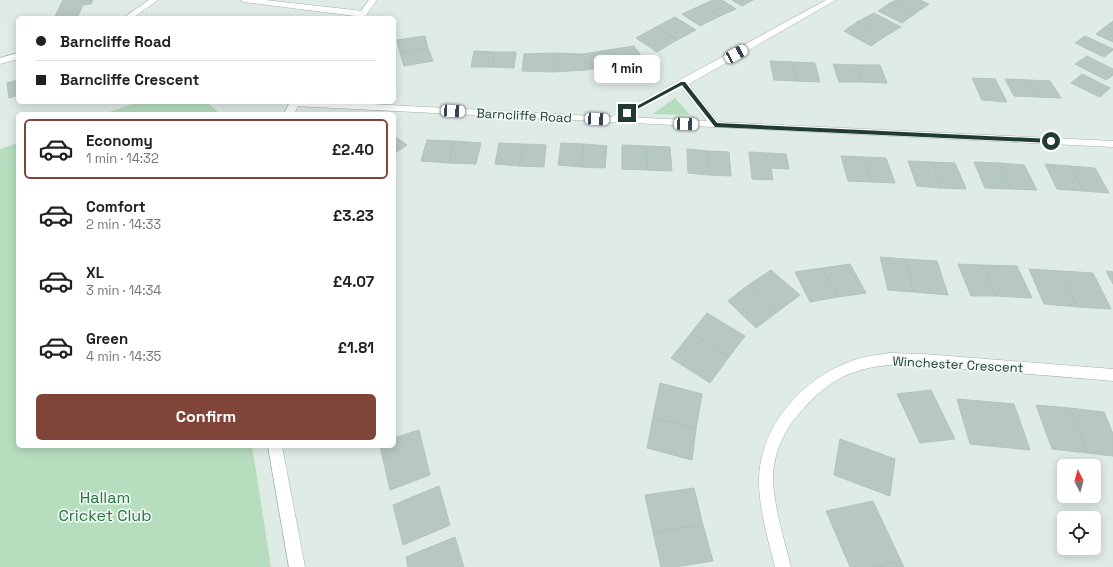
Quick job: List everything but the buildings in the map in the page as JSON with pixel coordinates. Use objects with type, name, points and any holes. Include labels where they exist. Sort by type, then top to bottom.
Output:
[{"type":"street","points":[[130,16],[154,0]]},
{"type":"street","points":[[244,0],[361,16],[373,0]]},
{"type":"street","points":[[612,120],[683,83],[832,0]]},
{"type":"street","points":[[0,61],[16,57]]},
{"type":"street","points":[[683,83],[715,125]]},
{"type":"street","name":"Barncliffe Road","points":[[329,104],[612,120],[1113,144]]},
{"type":"street","name":"Winchester Crescent","points":[[783,567],[770,516],[766,480],[771,448],[786,418],[806,395],[828,378],[856,365],[890,359],[924,360],[1113,375]]},
{"type":"street","points":[[276,448],[297,567]]},
{"type":"green space","points":[[675,98],[690,115],[653,114]]},
{"type":"green space","points":[[133,104],[209,104],[218,112],[109,112]]},
{"type":"green space","name":"Hallam Cricket Club","points":[[16,144],[16,448],[252,448],[271,567],[0,567],[0,149]]},
{"type":"route","points":[[627,113],[683,83],[715,125],[851,130],[1051,141]]}]
